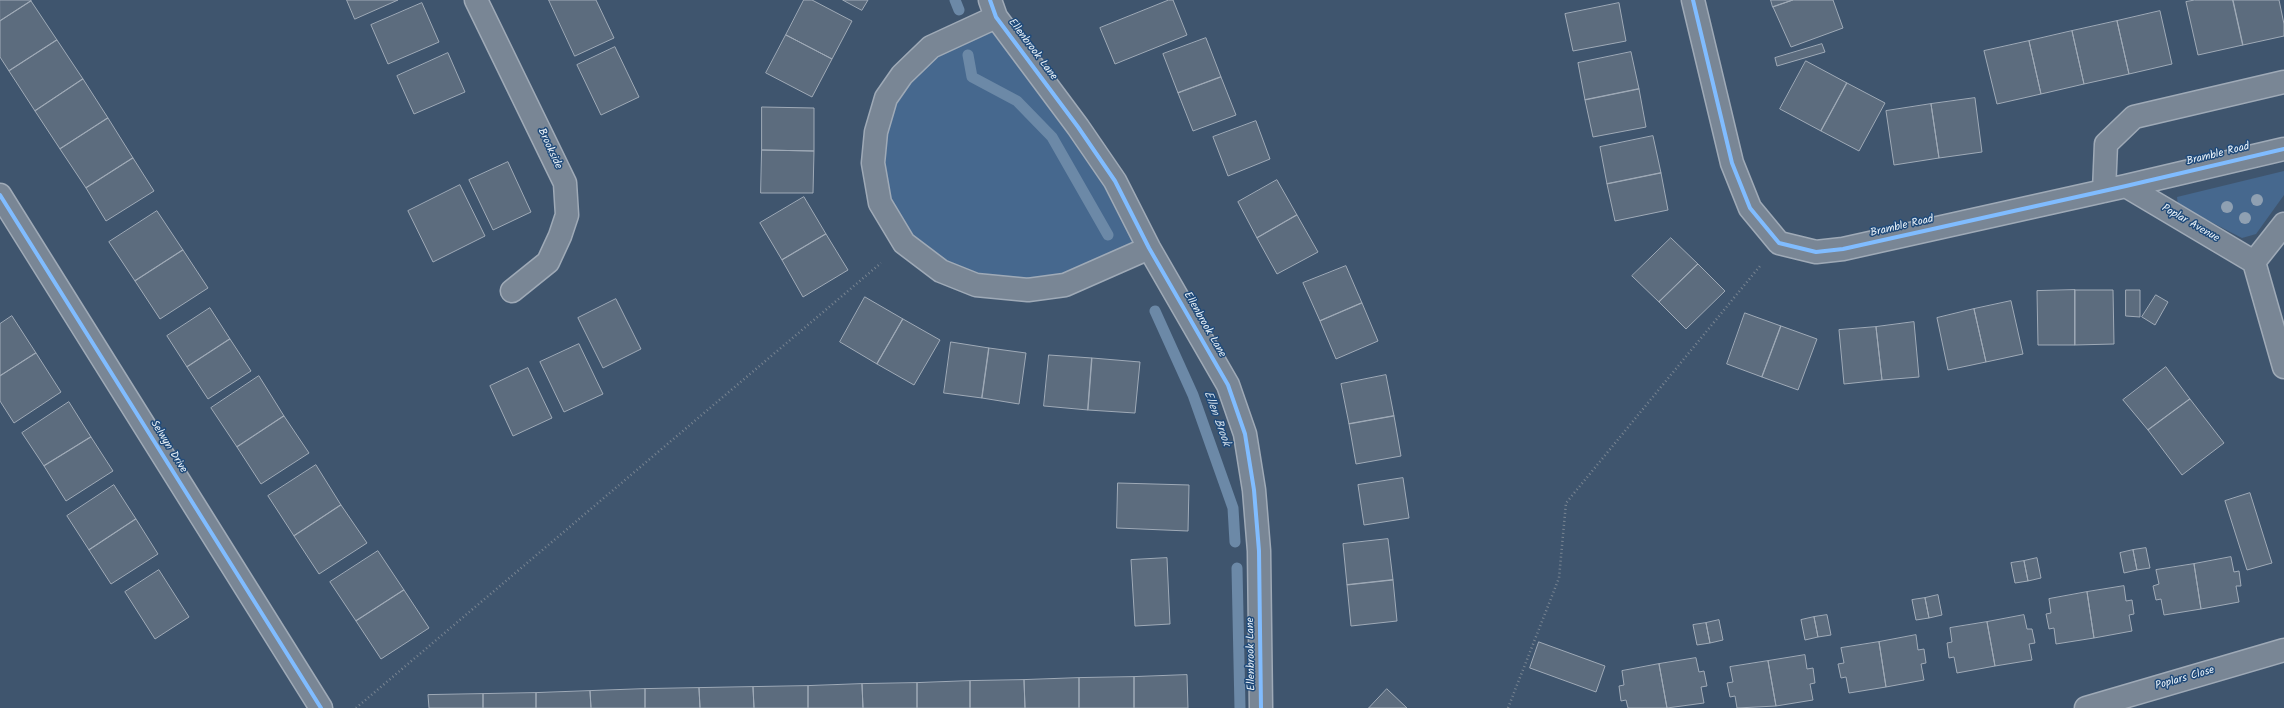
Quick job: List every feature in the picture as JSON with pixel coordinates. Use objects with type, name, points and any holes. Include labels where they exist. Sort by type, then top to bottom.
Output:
[{"type":"street","name":"Brookside","points":[[476,0],[565,183],[566,215],[560,236],[548,262],[512,291]]},
{"type":"street","points":[[1693,0],[1732,163],[1750,208],[1779,243]]},
{"type":"street","points":[[993,8],[931,48],[902,75],[886,98],[876,132],[873,163],[880,203],[904,243],[942,271],[976,285],[1028,290],[1066,285],[1149,248]]},
{"type":"street","name":"Ellenbrook Lane","points":[[993,8],[1115,181],[1149,248],[1228,385],[1245,434],[1254,490],[1259,551],[1261,708]]},
{"type":"street","points":[[2104,191],[2106,144],[2134,117],[2284,82]]},
{"type":"street","name":"Bramble Road","points":[[1779,243],[1816,252],[1843,249],[2284,149]]},
{"type":"street","name":"Poplar Avenue","points":[[2126,186],[2254,262]]},
{"type":"street","name":"Selwyn Drive","points":[[0,195],[321,708]]},
{"type":"street","points":[[2284,224],[2254,262],[2284,367]]},
{"type":"street","name":"Poplars Close","points":[[2086,708],[2284,650]]},
{"type":"path","points":[[356,708],[904,243]]},
{"type":"path","points":[[1508,708],[1559,578],[1566,504],[1779,243]]},
{"type":"shaded area","points":[[996,17],[1149,248],[1065,285],[941,271],[880,203],[876,132],[902,75]]},
{"type":"shaded area","points":[[2284,171],[2284,195],[2256,234],[2242,238],[2178,205],[2177,197]]},
{"type":"building","points":[[0,0],[31,0],[31,1],[0,21]]},
{"type":"building","points":[[347,0],[398,0],[355,19]]},
{"type":"building","points":[[549,0],[596,0],[614,38],[575,56]]},
{"type":"building","points":[[804,0],[812,0],[852,21],[832,59],[786,35]]},
{"type":"building","points":[[843,0],[868,0],[862,10]]},
{"type":"building","points":[[1169,0],[1173,0],[1187,35],[1115,64],[1100,28]]},
{"type":"building","points":[[1771,0],[1793,0],[1773,7]]},
{"type":"building","points":[[1793,0],[1833,0],[1843,28],[1791,47],[1773,7]]},
{"type":"building","points":[[2195,0],[2233,0],[2243,45],[2198,55],[2186,2]]},
{"type":"building","points":[[2233,0],[2279,0],[2284,24],[2284,36],[2243,45]]},
{"type":"building","points":[[31,1],[57,40],[9,71],[0,57],[0,21]]},
{"type":"building","points":[[422,3],[439,42],[388,64],[371,25]]},
{"type":"building","points":[[1619,3],[1626,41],[1573,51],[1565,14]]},
{"type":"building","points":[[2160,11],[2172,64],[2129,74],[2117,21]]},
{"type":"building","points":[[2117,21],[2129,74],[2084,84],[2072,31]]},
{"type":"building","points":[[2072,31],[2084,84],[2041,94],[2029,41]]},
{"type":"building","points":[[786,35],[832,59],[812,97],[766,73]]},
{"type":"building","points":[[1206,38],[1221,77],[1178,93],[1163,54]]},
{"type":"building","points":[[57,40],[83,79],[35,111],[9,71]]},
{"type":"building","points":[[2029,41],[2041,94],[1997,104],[1984,51]]},
{"type":"building","points":[[1822,44],[1825,52],[1777,66],[1775,58]]},
{"type":"building","points":[[615,47],[639,97],[601,115],[577,65]]},
{"type":"building","points":[[1631,52],[1639,89],[1585,100],[1578,63]]},
{"type":"building","points":[[448,53],[465,92],[414,114],[397,76]]},
{"type":"building","points":[[1806,61],[1847,83],[1821,131],[1780,109]]},
{"type":"building","points":[[1221,77],[1236,115],[1193,131],[1178,93]]},
{"type":"building","points":[[83,79],[108,118],[60,149],[35,111]]},
{"type":"building","points":[[1847,83],[1885,103],[1859,151],[1821,131]]},
{"type":"building","points":[[1639,89],[1646,127],[1593,137],[1585,100]]},
{"type":"building","points":[[1975,98],[1982,152],[1939,158],[1931,104]]},
{"type":"building","points":[[1931,104],[1939,158],[1894,165],[1886,111]]},
{"type":"building","points":[[762,107],[814,108],[814,151],[762,150]]},
{"type":"building","points":[[108,118],[133,158],[86,188],[60,149]]},
{"type":"building","points":[[1256,121],[1270,159],[1228,176],[1213,137]]},
{"type":"building","points":[[1653,136],[1661,173],[1607,184],[1600,147]]},
{"type":"building","points":[[762,150],[814,151],[813,193],[761,193]]},
{"type":"building","points":[[133,158],[154,191],[106,221],[86,188]]},
{"type":"building","points":[[508,162],[531,212],[493,230],[469,180]]},
{"type":"building","points":[[1661,173],[1668,210],[1615,221],[1607,184]]},
{"type":"building","points":[[1277,180],[1297,215],[1257,238],[1238,202]]},
{"type":"building","points":[[460,185],[485,236],[433,262],[408,211]]},
{"type":"building","points":[[804,197],[826,234],[782,260],[760,223]]},
{"type":"building","points":[[157,211],[183,250],[135,281],[109,242]]},
{"type":"building","points":[[1297,215],[1318,252],[1277,274],[1257,238]]},
{"type":"building","points":[[826,234],[848,270],[803,297],[782,260]]},
{"type":"building","points":[[1671,238],[1698,264],[1659,302],[1632,276]]},
{"type":"building","points":[[183,250],[208,288],[160,319],[135,281]]},
{"type":"building","points":[[1698,264],[1725,291],[1686,329],[1659,302]]},
{"type":"building","points":[[1346,266],[1362,303],[1320,321],[1303,283]]},
{"type":"building","points":[[2075,290],[2113,290],[2114,344],[2075,345]]},
{"type":"building","points":[[2075,290],[2075,345],[2038,345],[2037,291]]},
{"type":"building","points":[[2126,290],[2140,290],[2140,317],[2126,316]]},
{"type":"building","points":[[2156,295],[2168,302],[2155,325],[2142,317]]},
{"type":"building","points":[[865,297],[903,319],[877,364],[840,342]]},
{"type":"building","points":[[616,299],[641,349],[603,368],[578,318]]},
{"type":"building","points":[[2011,301],[2023,354],[1986,362],[1974,309]]},
{"type":"building","points":[[1362,303],[1378,341],[1336,359],[1320,321]]},
{"type":"building","points":[[210,308],[230,339],[187,367],[167,336]]},
{"type":"building","points":[[1974,309],[1986,362],[1948,370],[1937,318]]},
{"type":"building","points":[[1745,313],[1781,326],[1762,377],[1727,364]]},
{"type":"building","points":[[12,316],[36,353],[0,376],[0,324]]},
{"type":"building","points":[[903,319],[940,340],[914,385],[877,364]]},
{"type":"building","points":[[1914,322],[1919,377],[1882,380],[1876,327]]},
{"type":"building","points":[[1781,326],[1817,339],[1798,390],[1762,377]]},
{"type":"building","points":[[1876,327],[1882,380],[1844,384],[1839,330]]},
{"type":"building","points":[[230,339],[251,371],[208,399],[187,367]]},
{"type":"building","points":[[951,342],[989,348],[982,398],[944,393]]},
{"type":"building","points":[[579,344],[603,394],[564,412],[540,362]]},
{"type":"building","points":[[989,348],[1026,353],[1019,404],[982,398]]},
{"type":"building","points":[[36,353],[61,392],[14,423],[0,401],[0,376]]},
{"type":"building","points":[[1049,355],[1092,358],[1088,410],[1044,406]]},
{"type":"building","points":[[1092,358],[1140,362],[1135,413],[1088,410]]},
{"type":"building","points":[[2166,367],[2190,399],[2148,430],[2123,400]]},
{"type":"building","points":[[528,368],[552,418],[513,436],[490,386]]},
{"type":"building","points":[[1386,375],[1394,416],[1349,424],[1341,384]]},
{"type":"building","points":[[259,376],[284,416],[237,447],[211,408]]},
{"type":"building","points":[[2190,399],[2224,443],[2182,475],[2148,430]]},
{"type":"building","points":[[69,402],[91,437],[44,466],[22,433]]},
{"type":"building","points":[[284,416],[309,453],[261,484],[237,447]]},
{"type":"building","points":[[1394,416],[1401,456],[1356,464],[1349,424]]},
{"type":"building","points":[[91,437],[113,471],[66,501],[44,466]]},
{"type":"building","points":[[316,465],[341,505],[294,536],[268,496]]},
{"type":"building","points":[[1403,478],[1409,518],[1364,525],[1358,485]]},
{"type":"building","points":[[1118,483],[1189,485],[1188,531],[1117,528]]},
{"type":"building","points":[[114,485],[136,519],[89,550],[67,516]]},
{"type":"building","points":[[2250,493],[2272,563],[2247,570],[2225,501]]},
{"type":"building","points":[[341,505],[367,543],[319,574],[294,536]]},
{"type":"building","points":[[136,519],[158,554],[111,584],[89,550]]},
{"type":"building","points":[[1388,539],[1393,580],[1347,585],[1343,544]]},
{"type":"building","points":[[2146,548],[2150,568],[2137,570],[2133,550]]},
{"type":"building","points":[[2133,550],[2137,570],[2124,573],[2120,553]]},
{"type":"building","points":[[378,551],[404,590],[356,621],[330,582]]},
{"type":"building","points":[[2231,557],[2234,572],[2239,571],[2241,586],[2236,586],[2239,602],[2201,609],[2194,564]]},
{"type":"building","points":[[1167,558],[1170,624],[1135,626],[1131,560]]},
{"type":"building","points":[[2037,558],[2041,578],[2028,581],[2024,561]]},
{"type":"building","points":[[2024,561],[2028,581],[2015,583],[2011,563]]},
{"type":"building","points":[[2194,564],[2201,609],[2164,615],[2161,599],[2156,600],[2153,586],[2159,584],[2156,570]]},
{"type":"building","points":[[159,570],[189,617],[155,639],[125,592]]},
{"type":"building","points":[[1393,580],[1397,621],[1351,626],[1347,585]]},
{"type":"building","points":[[2124,586],[2126,601],[2132,600],[2134,614],[2129,615],[2132,631],[2094,638],[2087,592]]},
{"type":"building","points":[[404,590],[429,628],[381,659],[356,621]]},
{"type":"building","points":[[2087,592],[2094,638],[2056,644],[2054,628],[2049,629],[2046,614],[2051,613],[2049,599]]},
{"type":"building","points":[[1938,595],[1942,615],[1929,618],[1925,598]]},
{"type":"building","points":[[1925,598],[1929,618],[1916,620],[1912,600]]},
{"type":"building","points":[[1827,615],[1831,635],[1818,637],[1814,617]]},
{"type":"building","points":[[2024,615],[2027,629],[2032,629],[2035,643],[2029,644],[2032,660],[1995,666],[1987,622]]},
{"type":"building","points":[[1814,617],[1818,637],[1805,640],[1801,620]]},
{"type":"building","points":[[1719,620],[1723,640],[1710,643],[1706,623]]},
{"type":"building","points":[[1987,622],[1995,666],[1957,673],[1954,657],[1949,658],[1947,643],[1952,642],[1950,628]]},
{"type":"building","points":[[1706,623],[1710,643],[1697,645],[1693,625]]},
{"type":"building","points":[[1916,635],[1918,650],[1924,649],[1926,663],[1921,664],[1924,680],[1886,687],[1879,642]]},
{"type":"building","points":[[1539,642],[1605,666],[1596,692],[1530,668]]},
{"type":"building","points":[[1879,642],[1886,687],[1849,693],[1846,677],[1841,678],[1838,664],[1844,663],[1841,648]]},
{"type":"building","points":[[1805,655],[1807,669],[1813,668],[1815,683],[1810,684],[1813,700],[1776,706],[1768,661]]},
{"type":"building","points":[[1696,658],[1699,672],[1704,671],[1707,686],[1701,687],[1704,703],[1667,708],[1659,664]]},
{"type":"building","points":[[1768,661],[1776,706],[1737,708],[1735,696],[1730,697],[1727,683],[1733,682],[1730,667]]},
{"type":"building","points":[[1659,664],[1667,708],[1628,708],[1626,700],[1621,701],[1619,686],[1624,685],[1622,671]]},
{"type":"building","points":[[1187,675],[1188,708],[1134,708],[1134,677]]},
{"type":"building","points":[[1134,677],[1134,708],[1079,708],[1079,678]]},
{"type":"building","points":[[1079,678],[1079,708],[1025,708],[1024,680]]},
{"type":"building","points":[[1024,680],[1025,708],[970,708],[970,681]]},
{"type":"building","points":[[970,681],[970,708],[917,708],[917,683]]},
{"type":"building","points":[[917,683],[917,708],[863,708],[862,684]]},
{"type":"building","points":[[862,684],[863,708],[808,708],[808,686]]},
{"type":"building","points":[[808,686],[808,708],[754,708],[753,687]]},
{"type":"building","points":[[753,687],[754,708],[700,708],[699,688]]},
{"type":"building","points":[[699,688],[700,708],[645,708],[645,689]]},
{"type":"building","points":[[645,689],[645,708],[591,708],[590,691]]},
{"type":"building","points":[[1387,689],[1407,708],[1369,708]]},
{"type":"building","points":[[590,691],[591,708],[536,708],[536,693]]},
{"type":"building","points":[[536,693],[536,708],[483,708],[483,694]]},
{"type":"building","points":[[483,694],[483,708],[429,708],[428,695]]},
{"type":"waterway","name":"Ellen Brook","points":[[955,0],[959,10]]},
{"type":"waterway","name":"Ellen Brook","points":[[968,55],[972,77],[1017,101],[1052,137],[1108,235]]},
{"type":"waterway","name":"Ellen Brook","points":[[1155,311],[1193,395],[1233,508],[1235,542]]},
{"type":"waterway","name":"Ellen Brook","points":[[1237,568],[1240,708]]},
{"type":"cycle path","points":[[990,0],[996,17],[1078,127],[1115,181],[1149,248],[1228,385],[1245,434],[1254,490],[1259,551],[1261,708]]},
{"type":"cycle path","points":[[1693,0],[1732,163],[1750,208],[1779,243],[1816,252],[1843,249],[2284,149]]},
{"type":"cycle path","points":[[0,195],[321,708]]}]
